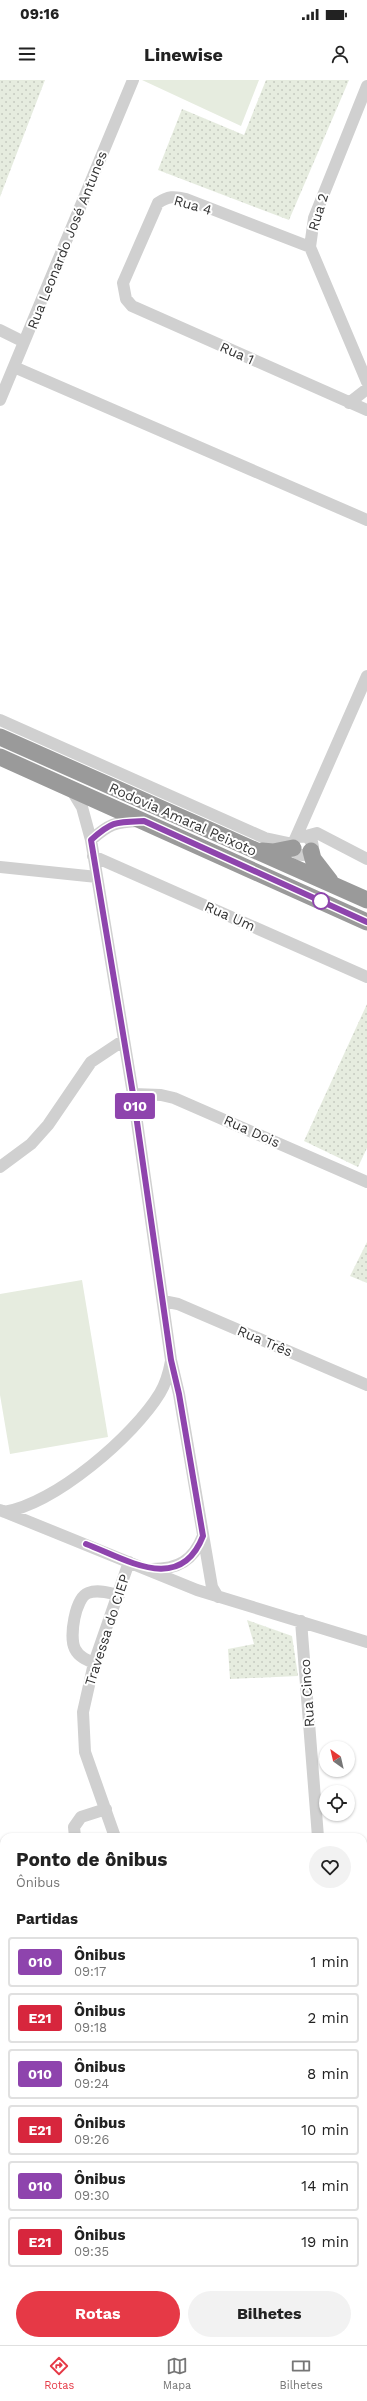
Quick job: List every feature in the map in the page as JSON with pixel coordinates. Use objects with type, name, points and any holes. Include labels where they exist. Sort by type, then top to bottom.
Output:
[{"type":"highway","name":"Rodovia Amaral Peixoto","points":[[0,737],[367,900]]},
{"type":"highway","name":"Rodovia Amaral Peixoto","points":[[0,758],[144,821],[367,922]]},
{"type":"highway","points":[[256,851],[273,852],[302,844],[333,884]]},
{"type":"street","name":"Rua Leonardo José Antunes","points":[[0,400],[133,80]]},
{"type":"street","name":"Rua 2","points":[[367,86],[314,218],[310,247],[367,382]]},
{"type":"street","name":"Rua 4","points":[[123,283],[158,203],[166,198],[175,197],[186,199],[310,247]]},
{"type":"street","name":"Rua 1","points":[[123,283],[124,295],[132,306],[367,410]]},
{"type":"street","points":[[0,330],[24,342]]},
{"type":"street","points":[[14,367],[367,520]]},
{"type":"street","points":[[349,403],[367,389]]},
{"type":"street","points":[[302,844],[311,820],[310,807],[367,676]]},
{"type":"street","points":[[0,720],[265,838],[302,844],[321,843],[336,845],[367,859]]},
{"type":"street","points":[[71,790],[82,808],[91,840],[133,1094],[171,1360],[179,1394],[212,1587],[218,1597]]},
{"type":"street","points":[[91,840],[106,826],[118,822],[144,821]]},
{"type":"street","name":"Rua Um","points":[[93,856],[367,977]]},
{"type":"street","points":[[0,866],[97,877]]},
{"type":"street","points":[[0,1167],[31,1144],[48,1125],[91,1062],[124,1040]]},
{"type":"street","name":"Rua Dois","points":[[133,1094],[160,1095],[174,1098],[367,1182]]},
{"type":"street","name":"Rua Três","points":[[163,1301],[178,1304],[367,1384]]},
{"type":"street","points":[[2,1511],[20,1509],[42,1500],[73,1480],[120,1439],[146,1412],[162,1388],[171,1360]]},
{"type":"street","points":[[162,1388],[173,1388],[179,1394]]},
{"type":"street","points":[[40,1526],[37,1510],[42,1500]]},
{"type":"street","points":[[2,1511],[218,1597],[301,1620],[367,1642]]},
{"type":"street","points":[[149,1569],[171,1568],[185,1562],[196,1551],[203,1536]]},
{"type":"street","name":"Travessa do CIEP","points":[[114,1833],[85,1752],[83,1712],[94,1663],[129,1562]]},
{"type":"street","points":[[94,1663],[82,1657],[71,1636],[78,1605],[86,1593],[96,1590],[118,1595]]},
{"type":"street","name":"Rua Cinco","points":[[301,1620],[318,1833]]},
{"type":"street","points":[[75,1833],[76,1821],[81,1817],[106,1809]]},
{"type":"shaded area","points":[[0,80],[45,80],[0,197]]},
{"type":"shaded area","points":[[142,80],[259,80],[241,126]]},
{"type":"shaded area","points":[[266,80],[349,80],[289,220],[158,170],[182,109],[244,135]]},
{"type":"shaded area","points":[[367,1004],[367,1148],[358,1167],[304,1141]]},
{"type":"shaded area","points":[[367,1242],[367,1283],[350,1276]]},
{"type":"shaded area","points":[[82,1280],[108,1437],[10,1454],[0,1395],[0,1294]]},
{"type":"shaded area","points":[[247,1620],[292,1636],[298,1676],[230,1679],[228,1649],[254,1644]]},
{"type":"bus line","name":"010","points":[[86,1544],[149,1569],[161,1569],[171,1568],[185,1562],[196,1551],[203,1536],[179,1394],[171,1360],[133,1094],[91,840],[106,826],[118,822],[144,821],[367,922]]}]
